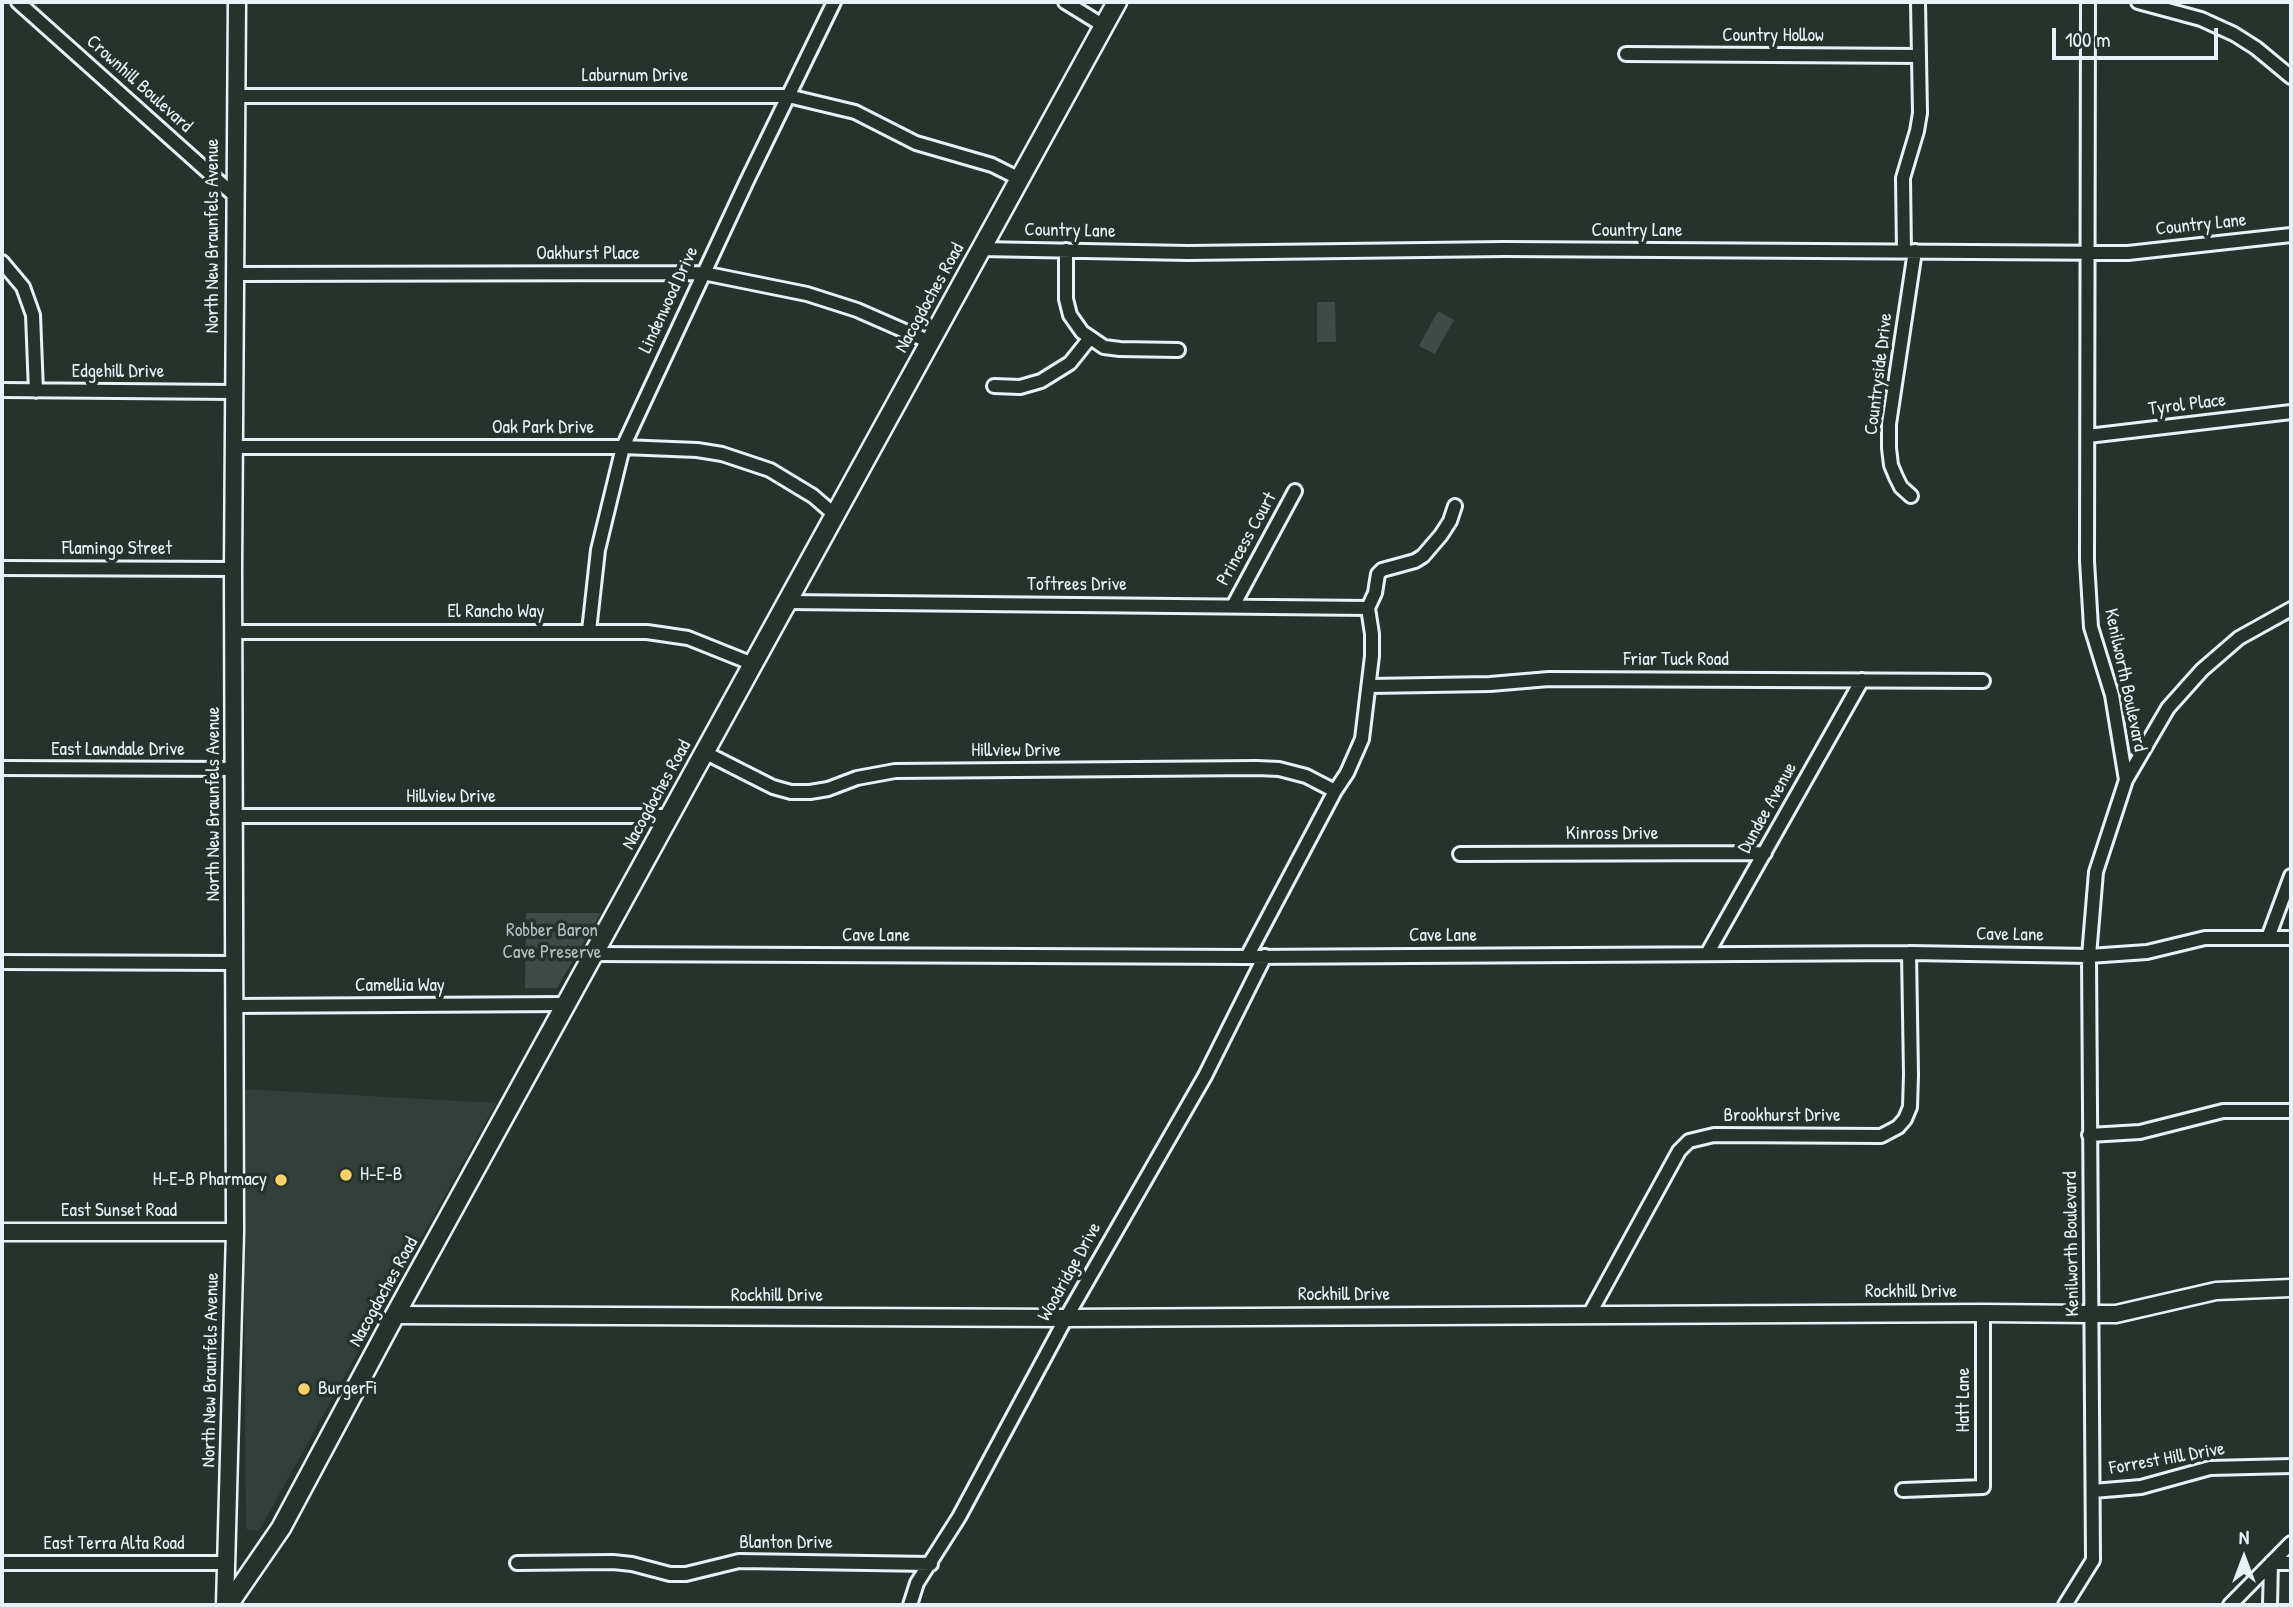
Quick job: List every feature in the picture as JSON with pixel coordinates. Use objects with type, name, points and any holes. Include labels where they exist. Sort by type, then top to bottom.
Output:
[{"type":"main road","name":"Nacogdoches Road","points":[[227,1605],[281,1528],[394,1315],[1117,2]]},
{"type":"street","name":"Crownhill Boulevard","points":[[19,2],[234,195]]},
{"type":"street","name":"North New Braunfels Avenue","points":[[227,1605],[235,1232],[233,392],[237,2]]},
{"type":"street","name":"Lindenwood Drive","points":[[589,631],[598,550],[622,447],[834,2]]},
{"type":"street","points":[[1065,2],[1104,26]]},
{"type":"street","name":"Countryside Drive","points":[[1911,496],[1901,487],[1891,465],[1889,424],[1910,251],[1903,178],[1920,113],[1918,2]]},
{"type":"street","name":"Kenilworth Boulevard","points":[[2065,1605],[2093,1560],[2089,956],[2096,872],[2126,780],[2112,695],[2093,637],[2087,561],[2088,2]]},
{"type":"street","points":[[2138,2],[2201,19],[2234,34],[2291,77]]},
{"type":"street","name":"Country Hollow","points":[[1626,54],[1919,56]]},
{"type":"street","name":"Laburnum Drive","points":[[235,96],[788,96],[855,112],[916,143],[978,161],[1020,179]]},
{"type":"street","name":"Country Lane","points":[[981,249],[1188,253],[1504,249],[2128,253],[2291,235]]},
{"type":"street","points":[[1066,250],[1066,299],[1070,315],[1090,338],[1104,347],[1178,350]]},
{"type":"street","points":[[2,261],[23,287],[33,315],[36,390]]},
{"type":"street","name":"Oakhurst Place","points":[[234,274],[703,273],[807,294],[857,310],[930,342]]},
{"type":"street","points":[[994,386],[1020,387],[1041,381],[1070,363],[1090,338]]},
{"type":"street","name":"Edgehill Drive","points":[[2,390],[233,392]]},
{"type":"street","name":"Tyrol Place","points":[[2088,436],[2291,412]]},
{"type":"street","name":"Oak Park Drive","points":[[235,447],[622,447],[697,450],[746,461],[792,482],[835,515]]},
{"type":"street","name":"Princess Court","points":[[1233,606],[1296,491]]},
{"type":"street","points":[[1247,957],[1347,773],[1362,739],[1370,686],[1372,634],[1368,608],[1375,593],[1378,574],[1382,570],[1415,561],[1423,556],[1441,536],[1455,506]]},
{"type":"street","name":"Flamingo Street","points":[[2,568],[233,569]]},
{"type":"street","name":"Toftrees Drive","points":[[787,602],[1368,608]]},
{"type":"street","points":[[2126,780],[2168,708],[2202,670],[2239,638],[2291,609]]},
{"type":"street","name":"El Rancho Way","points":[[233,632],[648,632],[708,644],[753,664]]},
{"type":"street","name":"Friar Tuck Road","points":[[1370,686],[1490,684],[1549,679],[1983,681]]},
{"type":"street","name":"Dundee Avenue","points":[[1707,954],[1861,680]]},
{"type":"street","name":"Hillview Drive","points":[[704,752],[773,788],[791,792],[828,789],[857,778],[895,771],[1243,768],[1279,769],[1306,776],[1335,791]]},
{"type":"street","name":"East Lawndale Drive","points":[[2,768],[234,769]]},
{"type":"street","name":"Hillview Drive","points":[[234,816],[669,816]]},
{"type":"street","name":"Kinross Drive","points":[[1460,854],[1765,853]]},
{"type":"street","points":[[2268,938],[2291,876]]},
{"type":"street","name":"Cave Lane","points":[[593,954],[1247,957],[1909,953],[2089,956],[2147,952],[2205,938],[2291,938]]},
{"type":"street","name":"Brookhurst Drive","points":[[1589,1315],[1673,1162],[1683,1145],[1689,1141],[1714,1135],[1881,1136],[1891,1132],[1905,1119],[1910,1107],[1912,1074],[1909,953]]},
{"type":"street","name":"Woodridge Drive","points":[[909,1605],[917,1583],[959,1517],[1066,1318],[1205,1076],[1265,956]]},
{"type":"street","points":[[2,962],[235,964]]},
{"type":"street","name":"Camellia Way","points":[[233,1006],[566,1004]]},
{"type":"street","points":[[2089,1135],[2140,1132],[2223,1111],[2291,1111]]},
{"type":"street","name":"East Sunset Road","points":[[2,1232],[235,1232]]},
{"type":"street","name":"Rockhill Drive","points":[[394,1315],[1066,1318],[1983,1312],[2116,1314],[2216,1290],[2291,1288]]},
{"type":"street","name":"Hatt Lane","points":[[1903,1490],[1983,1488],[1983,1312]]},
{"type":"street","name":"Forrest Hill Drive","points":[[2093,1491],[2141,1487],[2210,1468],[2291,1466]]},
{"type":"street","points":[[2230,1605],[2291,1544]]},
{"type":"street","name":"Blanton Drive","points":[[517,1563],[613,1562],[670,1574],[686,1574],[739,1561],[931,1564]]},
{"type":"street","name":"East Terra Alta Road","points":[[2,1563],[227,1563]]},
{"type":"street","points":[[2271,1563],[2291,1563]]},
{"type":"street","points":[[2270,1605],[2271,1563]]},
{"type":"shaded area","points":[[243,1089],[496,1103],[259,1531],[246,1529]]},
{"type":"green space","points":[[1317,302],[1335,302],[1336,342],[1317,342]]},
{"type":"green space","points":[[1438,311],[1454,320],[1435,354],[1419,346]]},
{"type":"green space","name":"Robber Baron Cave Preserve","points":[[526,913],[601,913],[557,988],[525,988]]},
{"type":"place","name":"H-E-B","points":[[346,1175]]},
{"type":"place","name":"H-E-B Pharmacy","points":[[281,1180]]},
{"type":"place","name":"BurgerFi","points":[[304,1389]]}]
